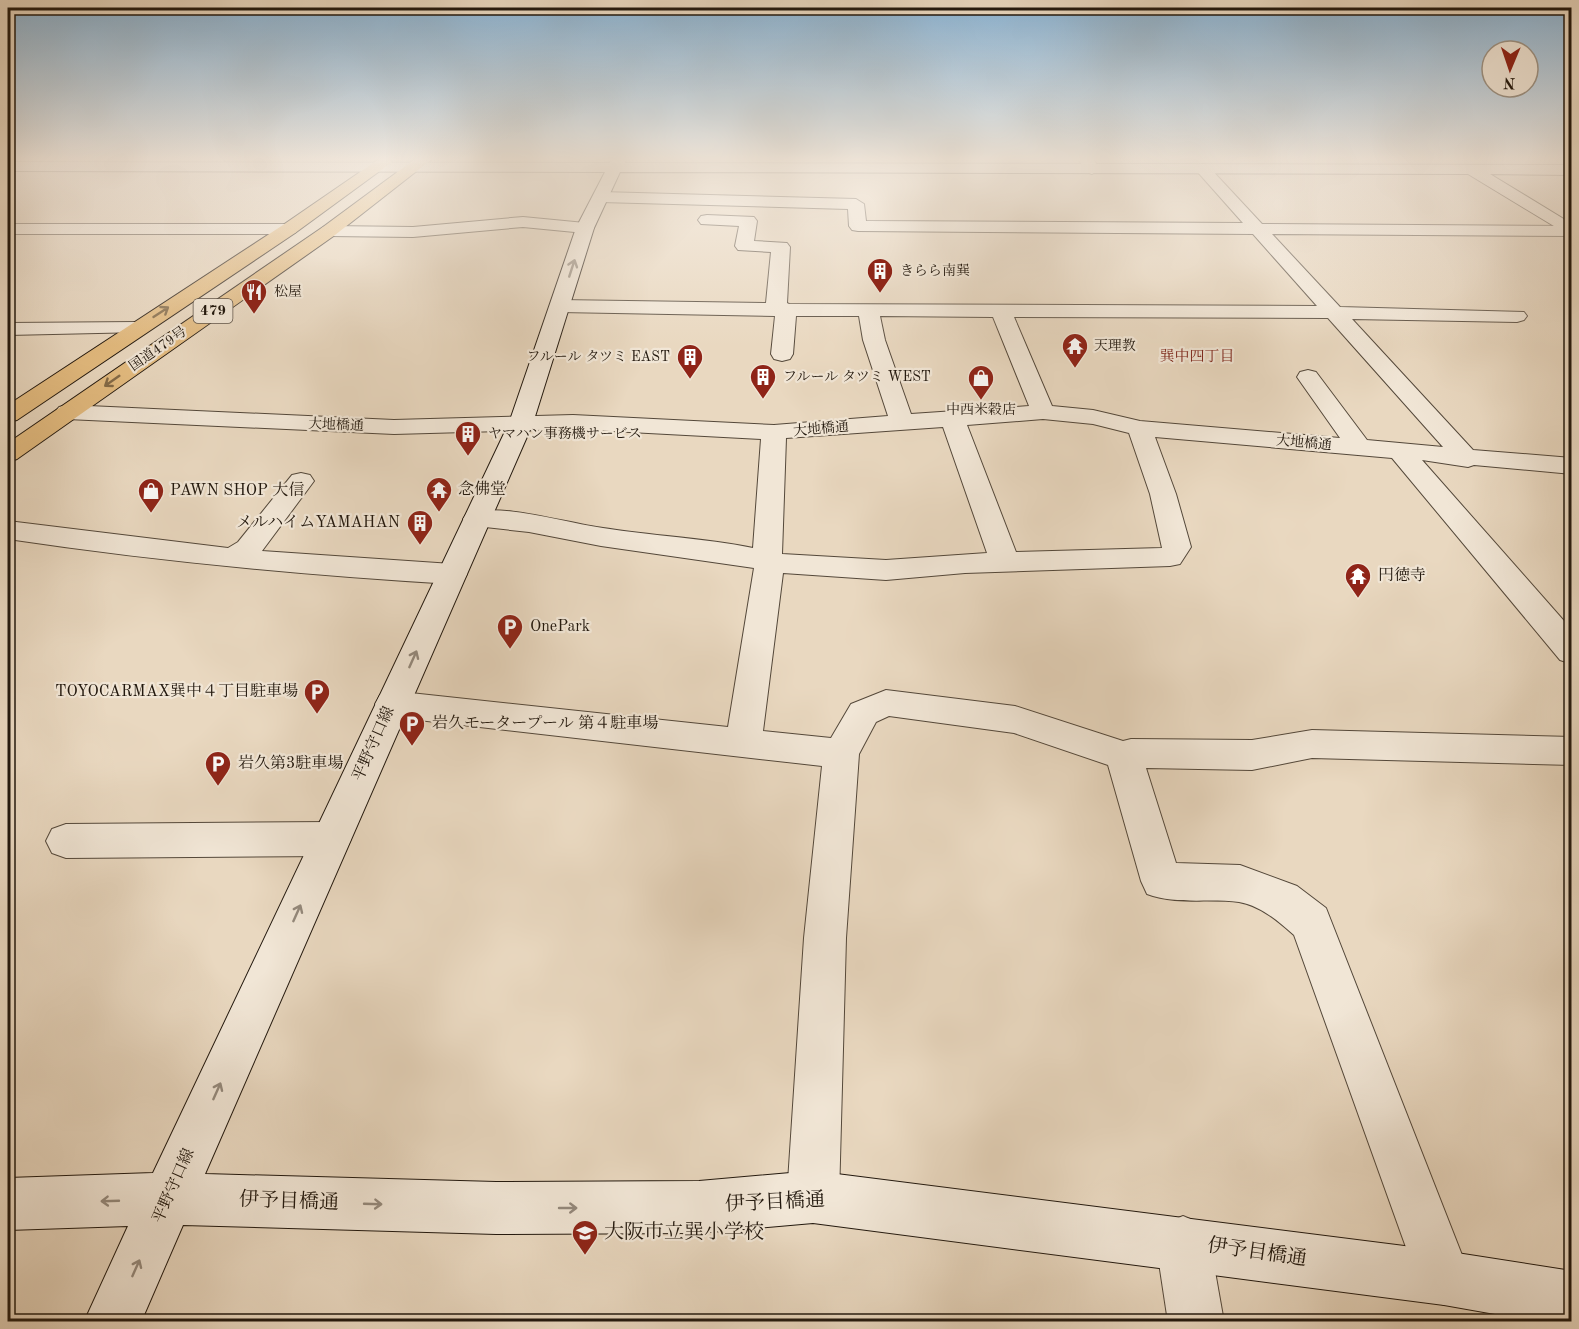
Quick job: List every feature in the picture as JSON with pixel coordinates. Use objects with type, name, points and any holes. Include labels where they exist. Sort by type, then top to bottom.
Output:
[{"type":"highway","name":"国道479号","points":[[8,415],[301,221]]},
{"type":"highway","name":"国道479号","points":[[8,454],[343,221]]},
{"type":"street","points":[[329,231],[412,232],[523,222],[593,221]]},
{"type":"street","points":[[748,221],[744,246],[781,247],[782,354]]},
{"type":"street","points":[[858,221],[858,226],[1570,230]]},
{"type":"street","points":[[1251,221],[1468,459]]},
{"type":"street","points":[[1555,221],[1570,230]]},
{"type":"street","name":"平野守口線","points":[[112,1322],[521,423],[589,222]]},
{"type":"street","points":[[8,229],[289,229]]},
{"type":"street","points":[[560,306],[1517,316]]},
{"type":"street","points":[[868,310],[874,340],[902,422]]},
{"type":"street","points":[[1006,311],[1003,315],[1043,412]]},
{"type":"street","points":[[8,328],[136,328]]},
{"type":"street","points":[[1308,376],[1360,448]]},
{"type":"street","name":"大地橋通","points":[[68,412],[394,427],[521,423],[647,424],[774,432],[1043,412],[1093,417],[1140,429],[1468,459],[1572,466]]},
{"type":"street","points":[[952,418],[1005,562]]},
{"type":"street","points":[[477,519],[529,523],[601,537],[750,557],[770,563],[886,570],[1005,562],[1170,557],[1177,547],[1163,494],[1140,429]]},
{"type":"street","points":[[743,744],[770,563],[767,556],[774,432]]},
{"type":"street","points":[[1400,451],[1572,652]]},
{"type":"street","points":[[233,558],[248,549],[301,481]]},
{"type":"street","points":[[8,530],[233,558],[452,574]]},
{"type":"street","points":[[813,1197],[825,939],[841,754],[862,713],[886,703],[1015,720],[1124,756],[1131,753],[1252,755],[1312,744],[1572,751]]},
{"type":"street","points":[[392,704],[841,754]]},
{"type":"street","points":[[1124,756],[1161,881],[1240,884],[1282,899],[1311,922],[1444,1278]]},
{"type":"street","points":[[66,841],[331,840]]},
{"type":"street","name":"伊予目橋通","points":[[8,1204],[168,1199],[496,1208],[699,1208],[813,1197],[1444,1278],[1572,1299]]},
{"type":"street","points":[[1183,1243],[1196,1322]]},
{"type":"place","name":"きらら南巽","points":[[880,294]]},
{"type":"place","name":"松屋","points":[[254,315]]},
{"type":"place","name":"天理教","points":[[1075,369]]},
{"type":"place","name":"フルール タツミ EAST","points":[[690,380]]},
{"type":"place","name":"フルール タツミ WEST","points":[[763,400]]},
{"type":"place","name":"中西米穀店","points":[[981,401]]},
{"type":"place","name":"ヤマハン事務機サービス","points":[[468,457]]},
{"type":"place","name":"念佛堂","points":[[439,513]]},
{"type":"place","name":"PAWN SHOP 大信","points":[[151,514]]},
{"type":"place","name":"メルハイムYAMAHAN","points":[[420,546]]},
{"type":"place","name":"円徳寺","points":[[1358,599]]},
{"type":"place","name":"OnePark","points":[[510,650]]},
{"type":"place","name":"TOYOCARMAX巽中４丁目駐車場","points":[[317,715]]},
{"type":"place","name":"岩久モータープール 第４駐車場","points":[[412,747]]},
{"type":"place","name":"岩久第3駐車場","points":[[218,787]]},
{"type":"place","name":"大阪市立巽小学校","points":[[585,1256]]},
{"type":"district","name":"巽中四丁目","points":[[1197,357]]}]
